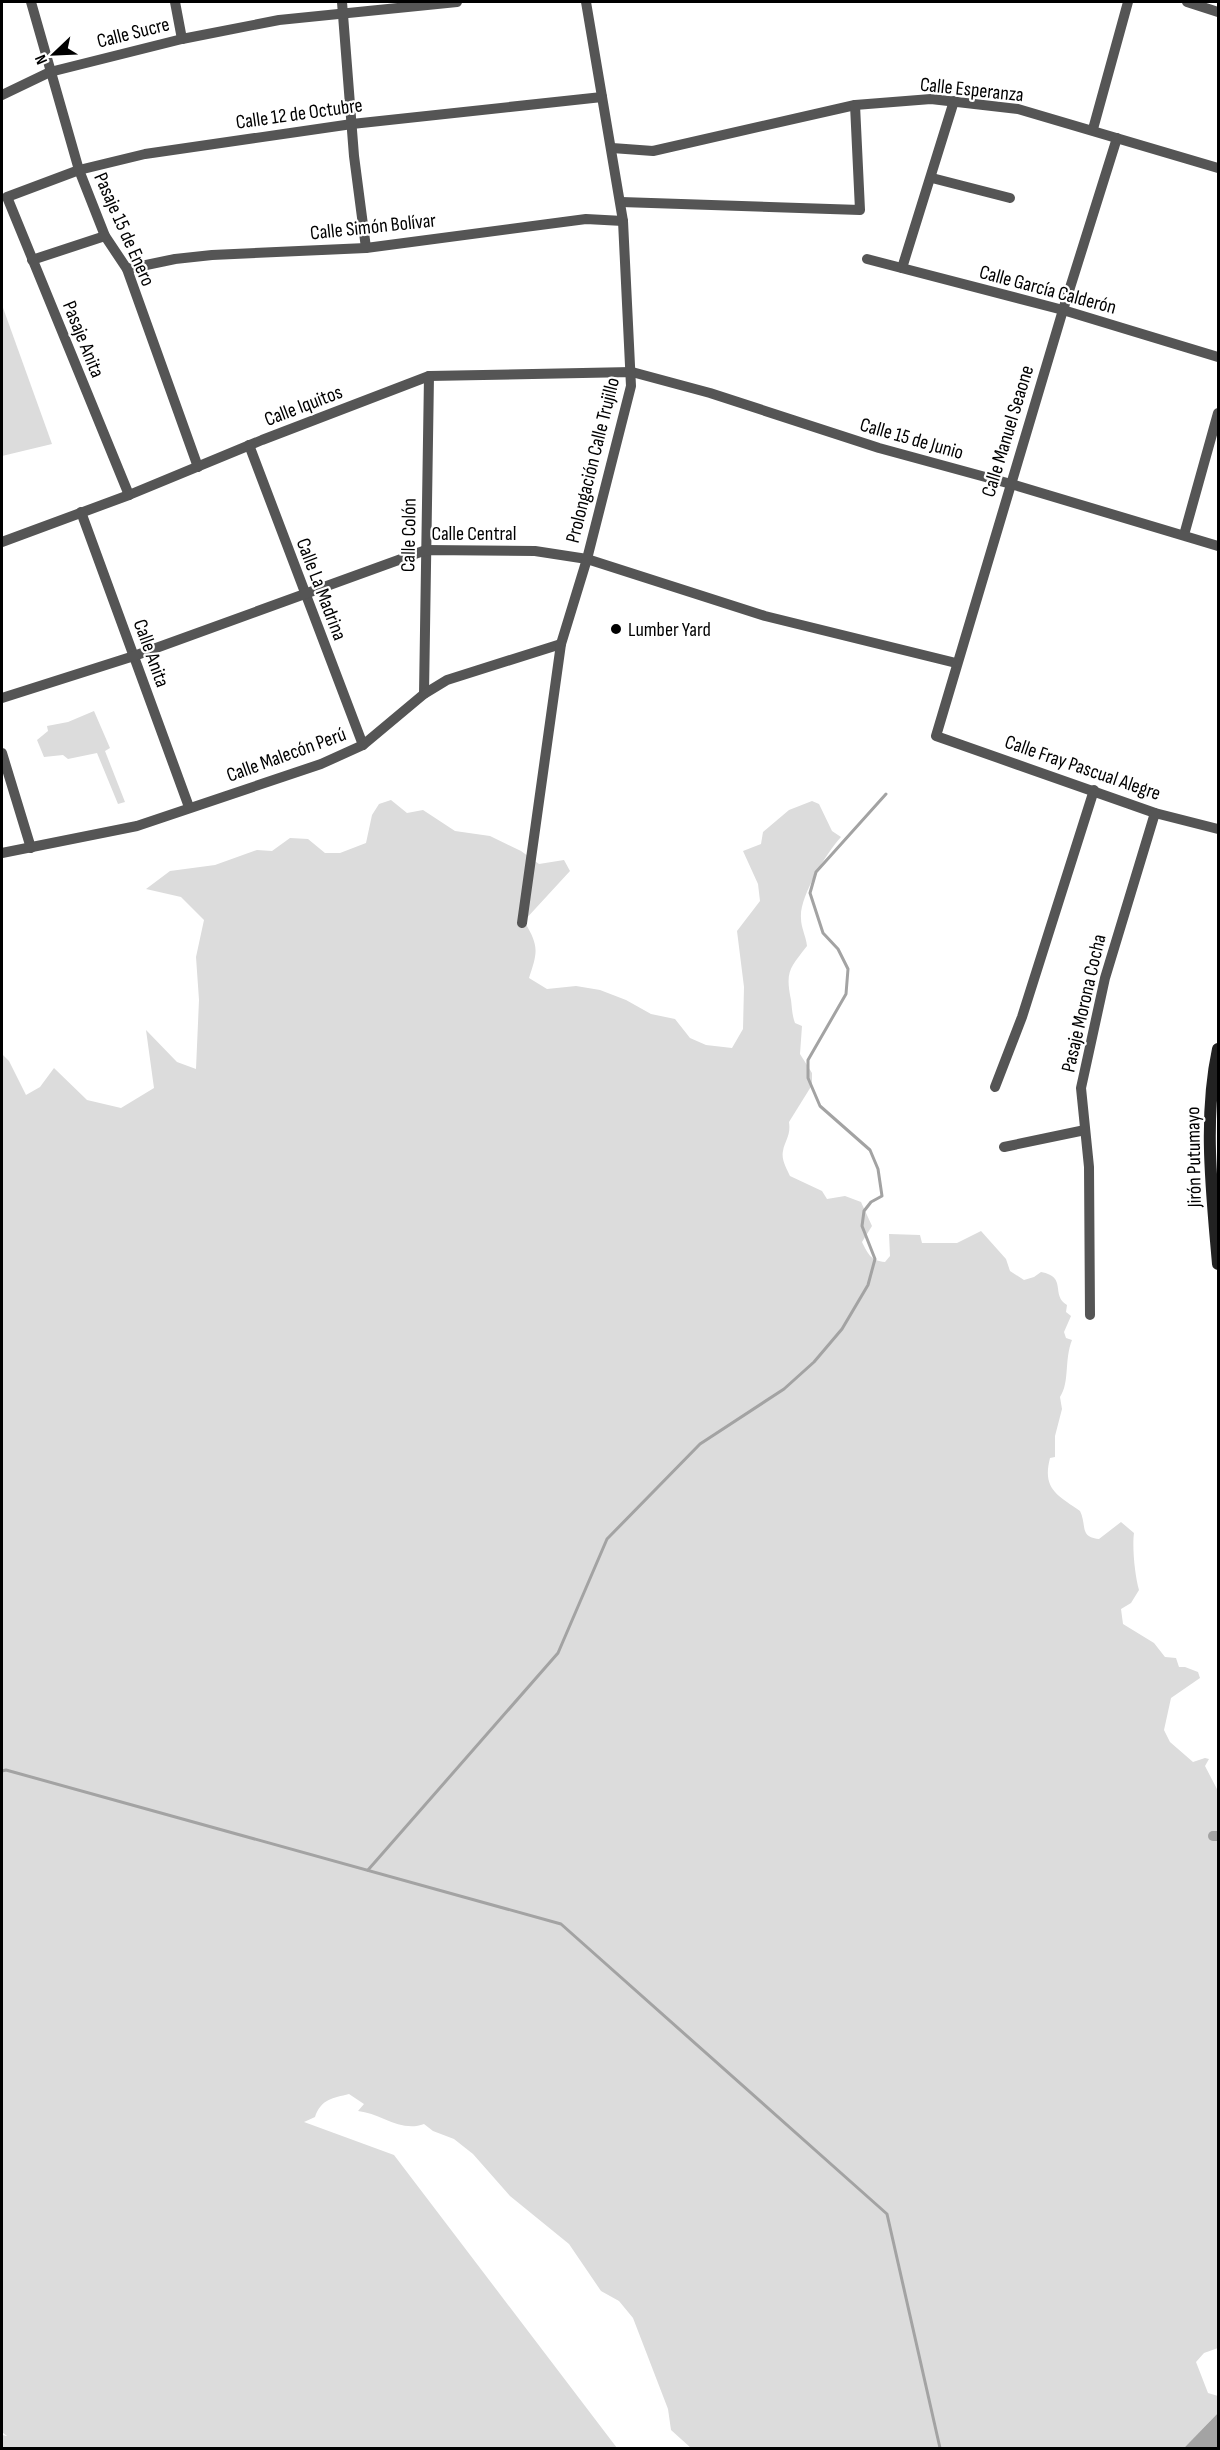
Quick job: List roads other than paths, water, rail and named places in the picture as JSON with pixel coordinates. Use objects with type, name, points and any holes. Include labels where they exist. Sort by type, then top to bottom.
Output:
[{"type":"street","name":"Pasaje 15 de Enero","points":[[31,2],[79,170],[105,236],[127,269],[198,467]]},
{"type":"street","points":[[175,2],[182,39]]},
{"type":"street","points":[[342,2],[352,124],[366,248]]},
{"type":"street","name":"Calle Sucre","points":[[2,95],[50,72],[182,39],[279,20],[457,2]]},
{"type":"street","name":"Prolongación Calle Trujillo","points":[[522,923],[561,644],[587,559],[631,386],[632,372],[621,202],[586,2]]},
{"type":"street","points":[[1093,129],[1128,2]]},
{"type":"street","points":[[1187,2],[1218,12]]},
{"type":"street","name":"Calle 12 de Octubre","points":[[7,197],[79,170],[145,154],[352,124],[602,97]]},
{"type":"street","name":"Calle Esperanza","points":[[612,148],[653,151],[855,105],[920,99],[1018,109],[1093,129],[1218,168]]},
{"type":"street","points":[[902,268],[932,178],[954,101]]},
{"type":"street","points":[[621,202],[860,210],[855,105]]},
{"type":"street","name":"Calle Manuel Seaone","points":[[936,736],[956,663],[1117,138]]},
{"type":"street","points":[[932,178],[1010,198]]},
{"type":"street","name":"Pasaje Anita","points":[[7,197],[129,495]]},
{"type":"street","name":"Calle Simón Bolívar","points":[[127,269],[212,255],[366,248],[586,219],[623,220]]},
{"type":"street","points":[[32,260],[105,236]]},
{"type":"street","name":"Calle García Calderón","points":[[867,259],[1063,310],[1218,357]]},
{"type":"street","name":"Calle Iquitos","points":[[2,542],[129,495],[249,445],[429,376],[632,372]]},
{"type":"street","name":"Calle 15 de Junio","points":[[632,372],[711,393],[879,448],[1011,484],[1218,546]]},
{"type":"street","name":"Calle Colón","points":[[424,694],[429,376]]},
{"type":"street","points":[[1184,535],[1218,413]]},
{"type":"street","name":"Calle La Madrina","points":[[249,445],[363,746]]},
{"type":"street","name":"Calle Anita","points":[[81,512],[189,807]]},
{"type":"street","name":"Calle Central","points":[[2,698],[134,656],[426,550],[535,552],[587,559],[765,616],[956,663]]},
{"type":"street","name":"Calle Malecón Perú","points":[[2,853],[137,826],[321,764],[363,746],[424,694],[447,680],[561,644]]},
{"type":"street","name":"Calle Fray Pascual Alegre","points":[[936,736],[1155,813],[1218,830]]},
{"type":"street","points":[[2,753],[31,848]]},
{"type":"street","points":[[995,1087],[1022,1017],[1094,790]]},
{"type":"street","name":"Pasaje Morona Cocha","points":[[1090,1315],[1089,1167],[1081,1088],[1105,978],[1155,813]]},
{"type":"street","name":"Jirón Putumayo","points":[[1218,1049],[1214,1071],[1210,1130],[1218,1264]]},
{"type":"street","points":[[1004,1147],[1085,1130]]},
{"type":"waterway","points":[[368,1870],[558,1653],[607,1539],[700,1444],[784,1389],[814,1362],[842,1329],[868,1285],[875,1259],[862,1226],[864,1211],[871,1202],[882,1196],[878,1169],[870,1150],[820,1106],[808,1078],[808,1060],[846,994],[848,969],[838,949],[823,933],[810,893],[816,872],[886,794]]},
{"type":"waterway","points":[[2,1771],[6,1770],[561,1924],[887,2214],[940,2448]]},
{"type":"waterway","points":[[1213,1836],[1218,1836]]},
{"type":"place","name":"Lumber Yard","points":[[616,629]]}]
